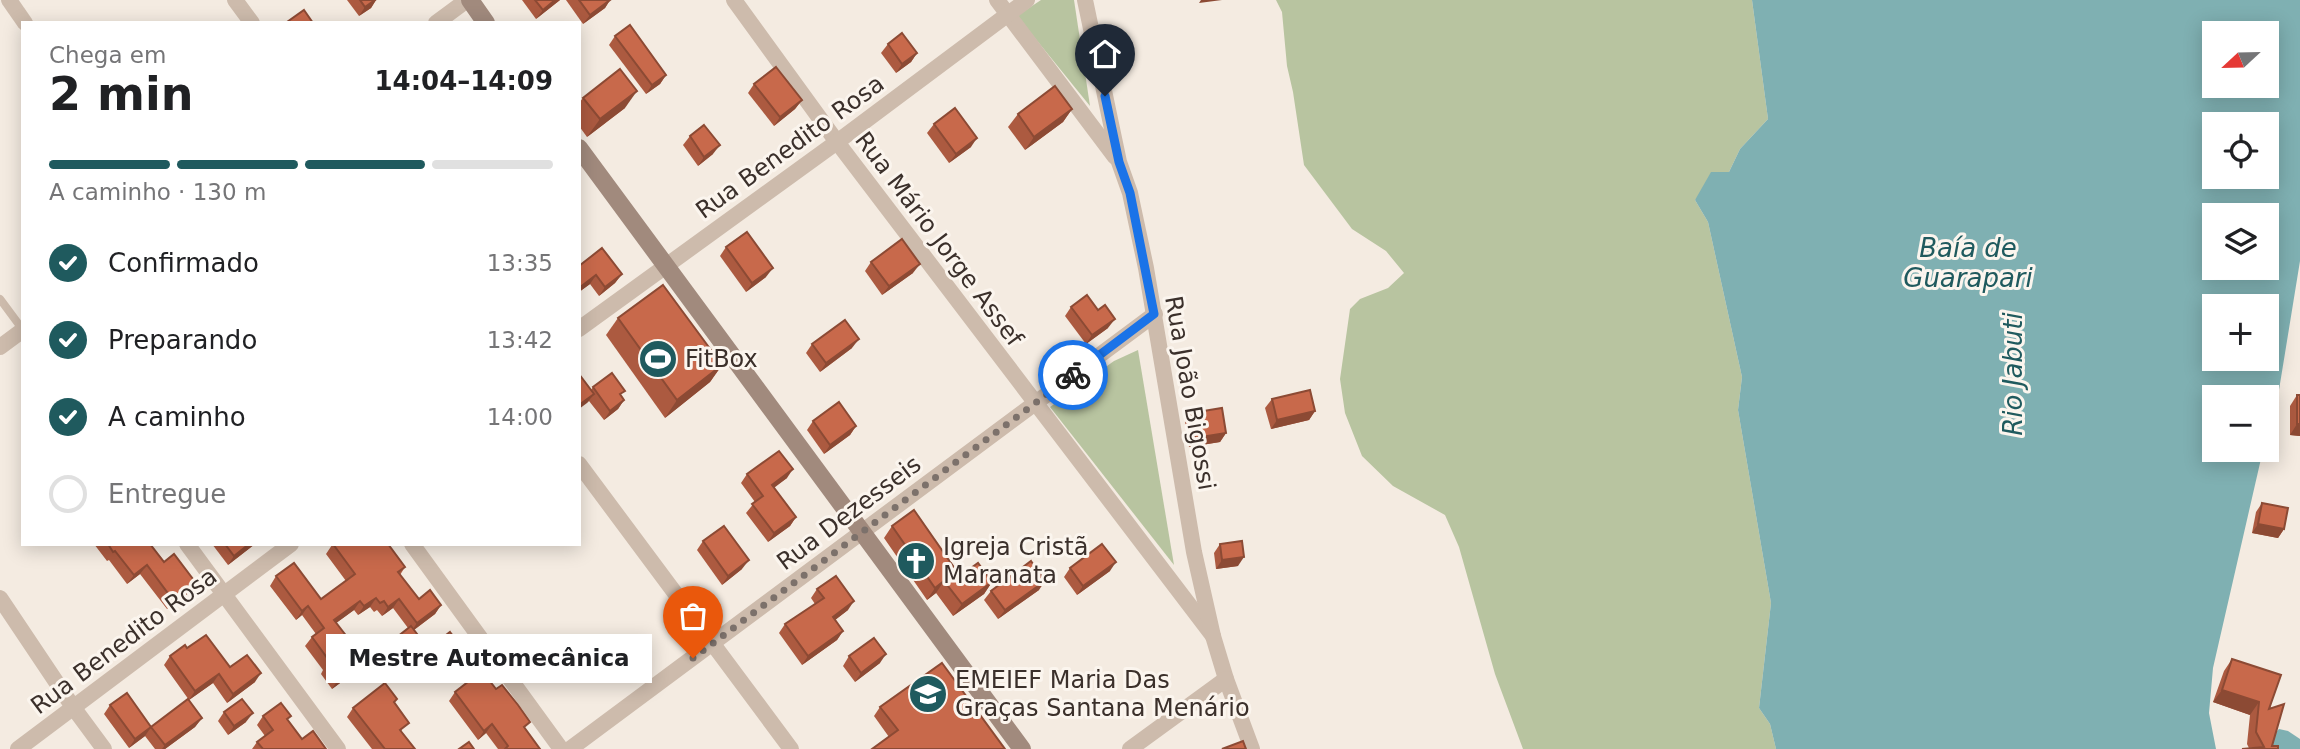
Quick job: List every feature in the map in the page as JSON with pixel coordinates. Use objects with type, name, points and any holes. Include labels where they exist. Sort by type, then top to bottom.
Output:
[{"type":"street","points":[[9,0],[24,21]]},
{"type":"street","points":[[235,0],[251,21]]},
{"type":"street","points":[[439,21],[468,0],[484,21]]},
{"type":"street","name":"Rua Mário Jorge Assef","points":[[734,0],[837,142],[1213,636]]},
{"type":"street","points":[[997,0],[1119,162]]},
{"type":"street","name":"Rua Benedito Rosa","points":[[581,328],[1027,0]]},
{"type":"street","name":"Rua João Bigossi","points":[[1085,0],[1119,162],[1130,193],[1154,314],[1194,552],[1213,636],[1252,749]]},
{"type":"street","points":[[581,151],[1022,749]]},
{"type":"street","name":"Rua Dezesseis","points":[[570,749],[1154,314]]},
{"type":"street","points":[[0,346],[21,331]]},
{"type":"street","points":[[581,467],[791,749]]},
{"type":"street","points":[[189,546],[338,749]]},
{"type":"street","name":"Rua Benedito Rosa","points":[[18,749],[287,546]]},
{"type":"street","points":[[413,546],[561,749]]},
{"type":"street","points":[[0,598],[104,749]]},
{"type":"street","points":[[1130,749],[1226,679]]},
{"type":"lane","points":[[0,299],[21,327]]},
{"type":"green space","points":[[1041,0],[1074,0],[1090,106],[1017,16]]},
{"type":"green space","points":[[1276,0],[1752,0],[1768,119],[1740,149],[1729,172],[1695,200],[1708,222],[1742,377],[1738,410],[1771,603],[1759,708],[1770,724],[1776,749],[1523,749],[1495,674],[1459,547],[1445,515],[1393,486],[1362,456],[1345,413],[1340,379],[1350,309],[1360,299],[1388,288],[1404,273],[1386,251],[1352,229],[1304,165],[1287,66],[1282,12]]},
{"type":"green space","points":[[1138,350],[1174,565],[1050,407],[1114,361]]},
{"type":"water","name":"Baía de Guarapari","points":[[1752,0],[2300,0],[2300,261],[2279,390],[2279,385],[2202,385],[2202,462],[2260,462],[2213,668],[2209,713],[2216,749],[1776,749],[1770,724],[1759,708],[1771,603],[1738,410],[1742,377],[1708,222],[1695,200],[1711,172],[1729,172],[1740,149],[1768,119]]},
{"type":"water","points":[[2279,729],[2300,739],[2300,749],[2272,749],[2275,733]]},
{"type":"building","points":[[360,0],[375,0],[365,7]]},
{"type":"building","points":[[535,0],[555,0],[543,10]]},
{"type":"building","points":[[579,0],[610,0],[590,15]]},
{"type":"building","points":[[304,10],[312,21],[288,21]]},
{"type":"building","points":[[630,25],[666,75],[652,85],[615,36]]},
{"type":"building","points":[[902,33],[917,53],[902,64],[888,44]]},
{"type":"building","points":[[776,67],[802,100],[780,117],[754,84]]},
{"type":"building","points":[[620,69],[637,91],[600,119],[583,98]]},
{"type":"building","points":[[1055,86],[1072,109],[1034,137],[1018,114]]},
{"type":"building","points":[[955,108],[977,138],[956,154],[934,124]]},
{"type":"building","points":[[704,125],[720,145],[704,157],[690,136]]},
{"type":"building","points":[[747,232],[773,268],[752,283],[726,247]]},
{"type":"building","points":[[902,239],[920,264],[889,286],[871,262]]},
{"type":"building","points":[[602,248],[622,274],[605,287],[596,275],[581,286],[581,264]]},
{"type":"building","name":"FitBox","points":[[663,285],[722,365],[677,400],[618,318]]},
{"type":"building","points":[[1087,295],[1098,310],[1105,305],[1115,319],[1092,335],[1071,307]]},
{"type":"building","points":[[845,320],[859,339],[826,363],[812,344]]},
{"type":"building","points":[[612,373],[625,391],[620,394],[624,400],[610,411],[593,387]]},
{"type":"building","points":[[581,377],[594,394],[581,404]]},
{"type":"building","points":[[1310,390],[1315,411],[1277,420],[1272,399]]},
{"type":"building","points":[[2297,395],[2300,395],[2300,424],[2297,424]]},
{"type":"building","points":[[839,402],[856,426],[830,445],[813,421]]},
{"type":"building","points":[[1222,408],[1226,433],[1195,438],[1191,413]]},
{"type":"building","points":[[779,451],[793,469],[772,485],[796,517],[774,533],[752,504],[763,496],[747,474]]},
{"type":"building","points":[[2262,503],[2288,508],[2284,529],[2258,524]]},
{"type":"building","points":[[914,510],[960,576],[978,563],[992,582],[962,604],[944,581],[935,588],[892,526]]},
{"type":"building","points":[[724,526],[749,560],[728,576],[703,541]]},
{"type":"building","points":[[1242,541],[1244,557],[1222,560],[1220,544]]},
{"type":"building","points":[[1102,544],[1116,562],[1083,586],[1070,568]]},
{"type":"building","points":[[109,546],[152,546],[164,562],[174,554],[196,583],[173,600],[147,565],[134,575],[115,551]]},
{"type":"building","points":[[226,546],[246,546],[234,556]]},
{"type":"building","points":[[334,546],[389,546],[405,567],[398,572],[419,599],[430,590],[441,605],[417,623],[399,599],[388,607],[384,601],[380,603],[376,598],[364,606],[360,601],[334,620],[365,660],[338,680],[327,665],[330,662],[312,637],[324,628],[308,606],[302,611],[276,576],[294,563],[321,599],[355,574]]},
{"type":"building","points":[[1031,561],[1045,581],[1005,610],[991,591]]},
{"type":"building","points":[[836,576],[854,601],[833,617],[843,631],[808,656],[785,624],[824,598],[817,589]]},
{"type":"building","points":[[411,626],[427,647],[402,665],[387,645]]},
{"type":"building","points":[[450,632],[464,650],[436,670],[423,653]]},
{"type":"building","points":[[206,635],[230,667],[247,655],[261,673],[233,694],[219,674],[195,691],[170,656]]},
{"type":"building","points":[[874,638],[886,654],[861,673],[849,656]]},
{"type":"building","points":[[2232,659],[2281,675],[2269,709],[2284,704],[2272,746],[2278,746],[2278,749],[2242,749],[2264,747],[2256,732],[2259,702],[2222,690]]},
{"type":"building","name":"EMEIEF Maria Das Graças Santana Menário","points":[[942,663],[1005,749],[872,749],[898,730],[880,707]]},
{"type":"building","points":[[482,671],[496,689],[502,685],[518,705],[530,722],[524,727],[540,749],[505,749],[508,746],[492,724],[484,731],[455,692]]},
{"type":"building","points":[[385,683],[409,723],[400,730],[415,749],[385,749],[353,708]]},
{"type":"building","points":[[127,693],[151,727],[135,739],[110,705]]},
{"type":"building","points":[[188,699],[202,718],[165,745],[151,727]]},
{"type":"building","points":[[242,699],[253,713],[234,726],[224,712]]},
{"type":"building","points":[[281,703],[291,716],[287,719],[302,739],[313,731],[326,749],[263,749],[257,742],[273,730],[263,716]]},
{"type":"building","points":[[1243,741],[1246,749],[1222,749]]},
{"type":"building","points":[[469,742],[474,749],[459,749]]},
{"type":"way so far","points":[[693,658],[1073,375]]},
{"type":"place","name":"FitBox","points":[[658,359]]},
{"type":"place","name":"Igreja Cristã Maranata","points":[[916,561]]},
{"type":"place","name":"Mestre Automecânica","points":[[693,658]]},
{"type":"place","name":"EMEIEF Maria Das Graças Santana Menário","points":[[928,694]]},
{"type":"route","points":[[1073,375],[1154,314],[1130,193],[1119,162],[1105,96]]},
{"type":"water label","name":"Rio Jabuti","points":[[2013,374]]}]
